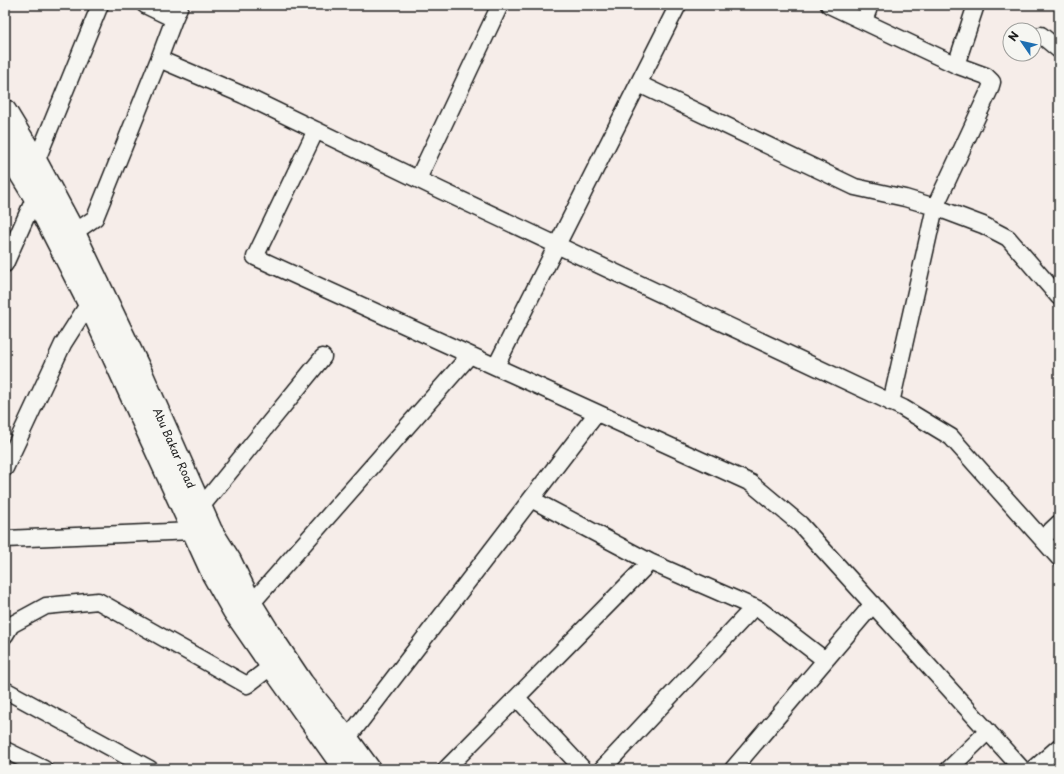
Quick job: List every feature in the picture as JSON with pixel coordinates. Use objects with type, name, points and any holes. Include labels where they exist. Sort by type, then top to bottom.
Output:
[{"type":"main road","name":"Abu Bakar Road","points":[[5,110],[36,162],[66,238],[89,303],[213,574],[274,641],[302,683],[369,769]]},
{"type":"main road","name":"Abu Bakar Road","points":[[5,148],[35,197],[66,238],[142,375],[212,531],[230,561],[243,607],[274,669],[345,769]]},
{"type":"street","points":[[36,162],[100,5]]},
{"type":"street","points":[[66,238],[94,218],[177,12],[145,5]]},
{"type":"street","points":[[418,179],[500,5]]},
{"type":"street","points":[[496,366],[678,5]]},
{"type":"street","points":[[829,5],[956,65],[986,76],[992,82],[935,207],[891,403]]},
{"type":"street","points":[[864,21],[870,5]]},
{"type":"street","points":[[956,65],[976,5]]},
{"type":"street","points":[[1042,36],[1059,50]]},
{"type":"street","points":[[159,59],[243,95],[903,408],[951,437],[1059,558]]},
{"type":"street","points":[[639,84],[855,187],[905,198],[935,207],[983,225],[1008,238],[1059,297]]},
{"type":"street","points":[[316,130],[255,256],[750,483],[800,524],[1022,769]]},
{"type":"street","points":[[5,264],[35,197]]},
{"type":"street","points":[[5,468],[63,344],[89,303]]},
{"type":"street","points":[[243,607],[470,355]]},
{"type":"street","points":[[201,507],[323,357]]},
{"type":"street","points":[[347,739],[596,413]]},
{"type":"street","points":[[531,499],[650,562],[760,610],[825,660]]},
{"type":"street","points":[[1042,538],[1059,523]]},
{"type":"street","points":[[5,539],[193,531]]},
{"type":"street","points":[[446,769],[650,562]]},
{"type":"street","points":[[5,635],[11,625],[46,606],[98,601],[247,685],[264,672],[274,669]]},
{"type":"street","points":[[733,769],[872,604]]},
{"type":"street","points":[[602,769],[754,607]]},
{"type":"street","points":[[5,690],[150,769]]},
{"type":"street","points":[[516,698],[583,769]]},
{"type":"street","points":[[949,769],[988,731]]},
{"type":"street","points":[[1034,769],[1059,747]]},
{"type":"street","points":[[5,750],[44,769]]}]
